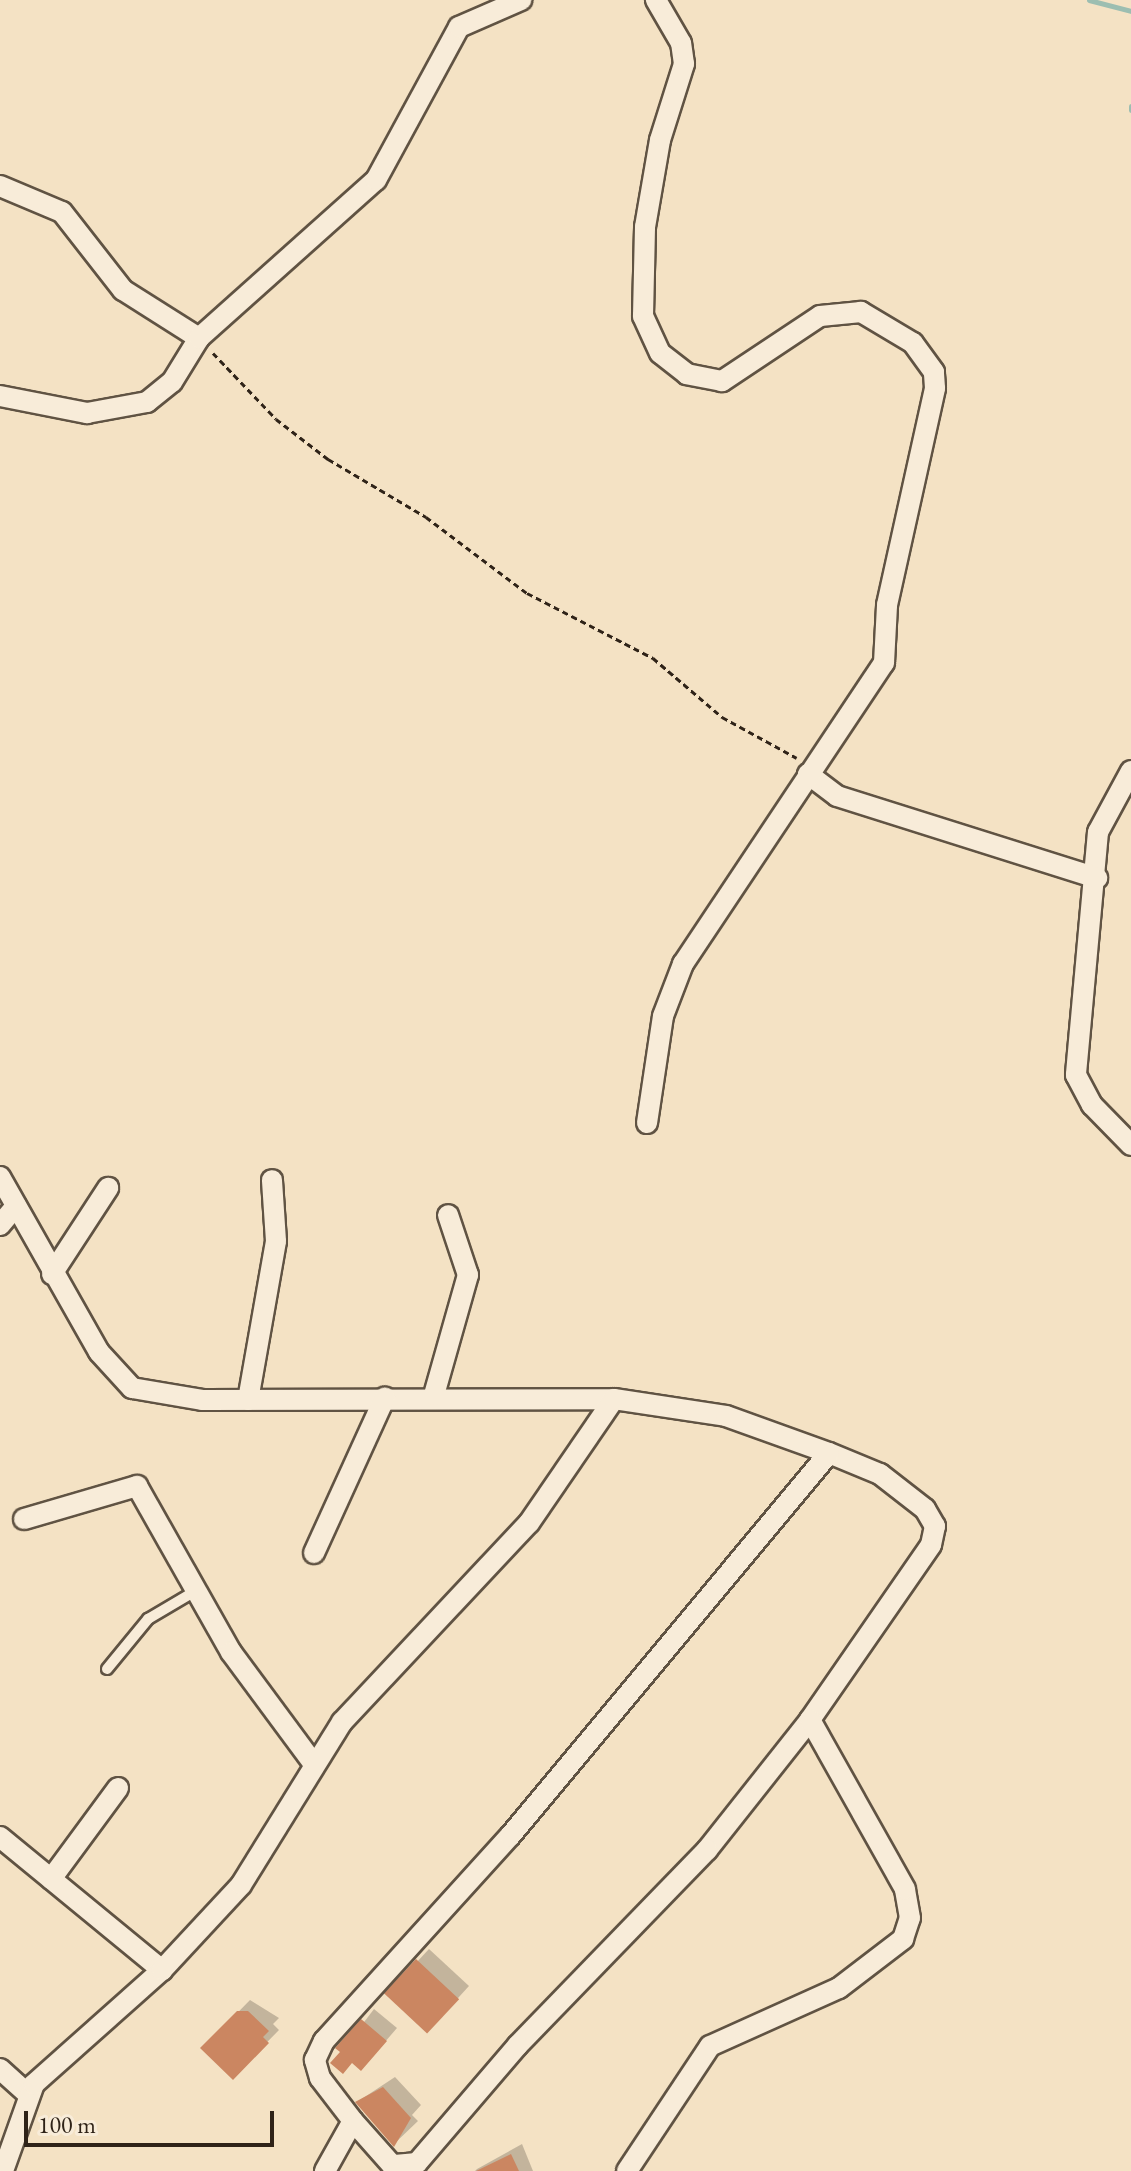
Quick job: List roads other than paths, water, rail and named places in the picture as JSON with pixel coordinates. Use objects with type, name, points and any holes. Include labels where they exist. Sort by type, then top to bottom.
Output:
[{"type":"street","points":[[0,396],[87,413],[147,402],[172,382],[199,338],[376,180],[462,23],[521,0]]},
{"type":"street","points":[[647,1123],[663,1016],[683,964],[884,663],[887,605],[934,372],[889,325],[844,311],[820,316],[722,381],[687,374],[660,353],[643,316],[645,227],[660,140],[684,64],[681,43],[656,0]]},
{"type":"street","points":[[0,186],[62,212],[123,290],[199,338]]},
{"type":"street","points":[[1131,771],[1098,832],[1097,878],[1076,1075],[1092,1105],[1131,1145]]},
{"type":"street","points":[[808,774],[837,796],[1097,878]]},
{"type":"street","points":[[0,1177],[52,1274],[99,1352],[132,1388],[169,1398],[248,1400],[434,1395],[614,1399],[726,1416],[829,1453],[880,1474],[935,1526],[931,1545],[810,1720],[707,1850],[518,2045],[417,2163],[392,2165],[320,2078],[315,2060],[324,2041],[510,1836],[829,1453]]},
{"type":"street","points":[[248,1400],[276,1241],[272,1180]]},
{"type":"street","points":[[52,1274],[108,1188]]},
{"type":"street","points":[[0,1225],[16,1206]]},
{"type":"street","points":[[434,1395],[468,1275],[448,1215]]},
{"type":"street","points":[[314,1553],[385,1397]]},
{"type":"street","points":[[3,2171],[29,2095],[61,2054],[162,1970],[241,1885],[313,1763],[342,1722],[529,1523],[614,1399]]},
{"type":"street","points":[[24,1519],[137,1486],[231,1652],[313,1763]]},
{"type":"street","points":[[627,2171],[710,2046],[839,1988],[903,1939],[910,1918],[905,1889],[810,1720]]},
{"type":"street","points":[[51,1879],[118,1788]]},
{"type":"street","points":[[0,1837],[162,1970]]},
{"type":"street","points":[[0,2069],[29,2095]]},
{"type":"street","points":[[325,2171],[353,2121]]},
{"type":"lane","points":[[107,1669],[148,1619],[197,1590]]},
{"type":"waterway","points":[[1089,0],[1131,11]]}]
